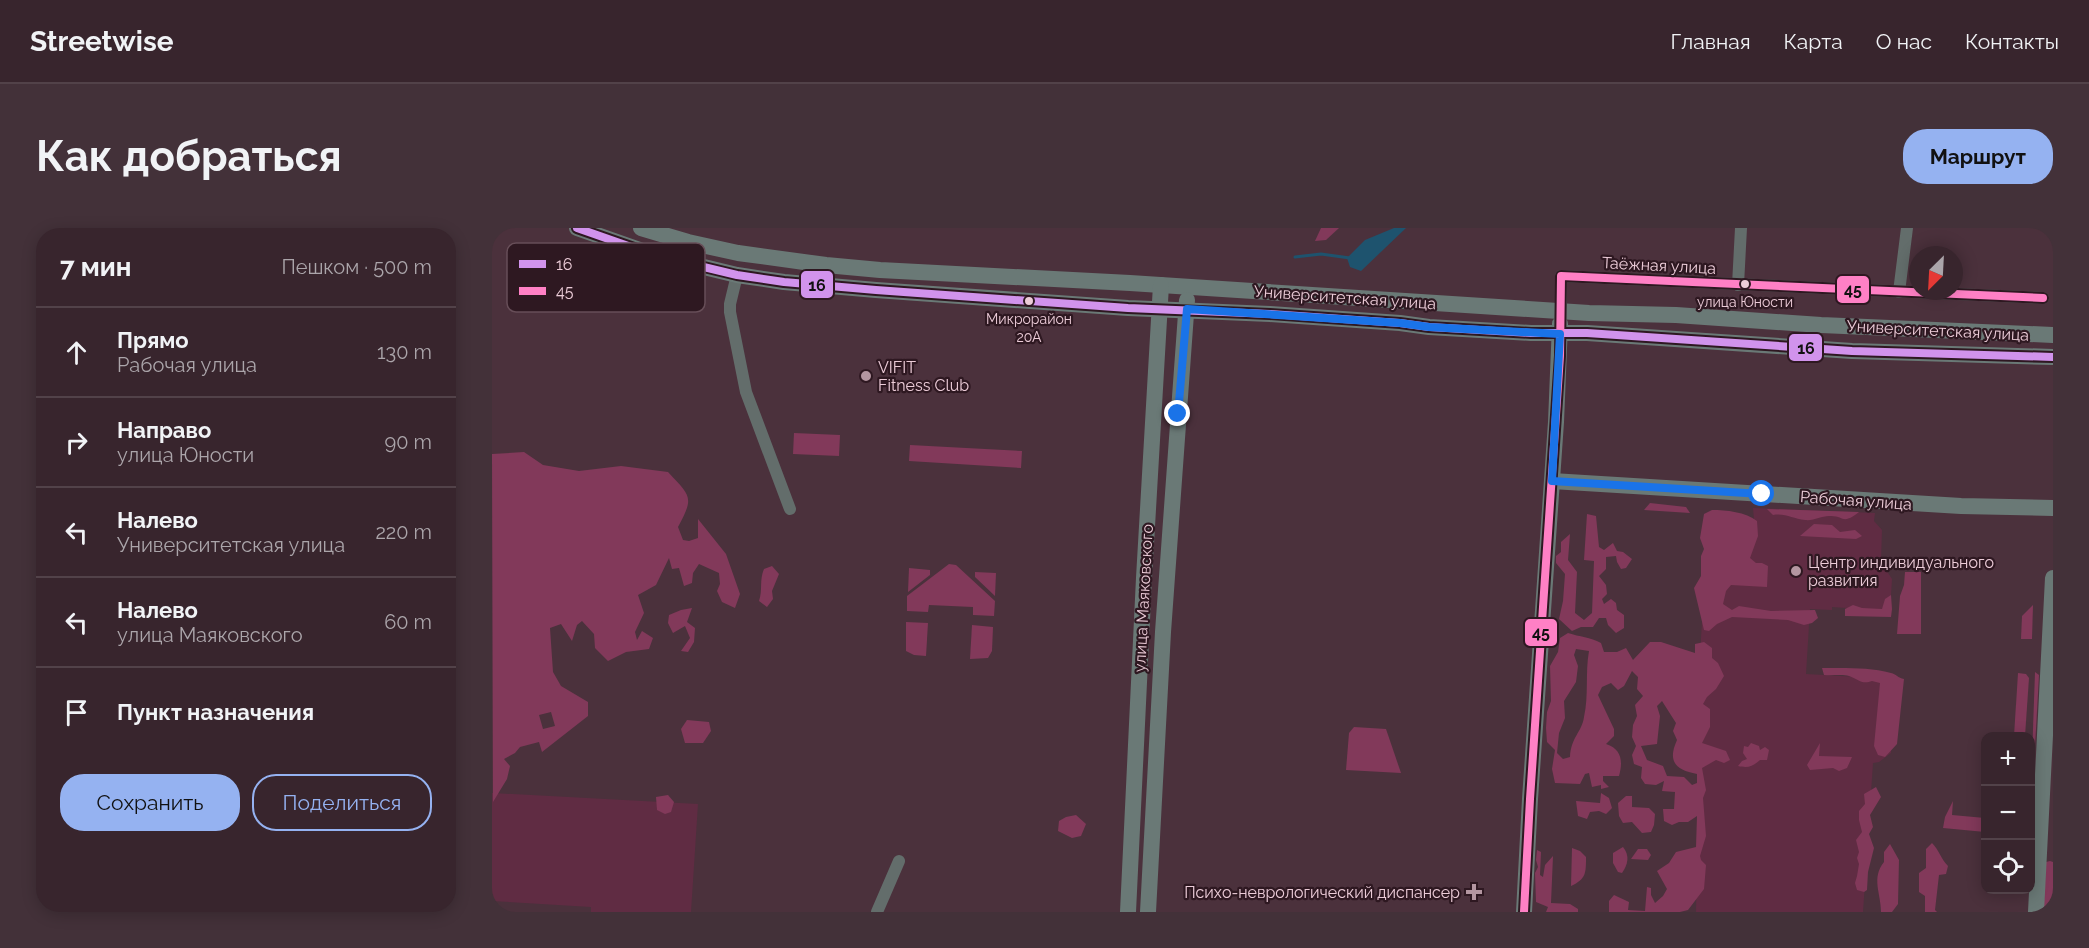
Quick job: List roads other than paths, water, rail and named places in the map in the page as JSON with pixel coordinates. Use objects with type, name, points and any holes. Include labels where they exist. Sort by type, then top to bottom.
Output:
[{"type":"main road","name":"Университетская улица","points":[[577,228],[620,243]]},
{"type":"main road","name":"Университетская улица","points":[[641,228],[693,243]]},
{"type":"main road","name":"Университетская улица","points":[[705,246],[738,253],[826,265],[1561,311],[2053,335]]},
{"type":"main road","name":"Университетская улица","points":[[705,267],[784,282],[876,290],[1270,314],[1429,327],[1560,334],[1587,333],[1852,351],[2053,357]]},
{"type":"main road","name":"улица Маяковского","points":[[1128,912],[1143,590],[1161,285]]},
{"type":"main road","name":"улица Маяковского","points":[[1148,912],[1163,632],[1187,287]]},
{"type":"main road","points":[[1524,912],[1561,311]]},
{"type":"main road","name":"Рабочая улица","points":[[1552,481],[1961,506],[2053,508]]},
{"type":"main road","points":[[2036,912],[2053,578]]},
{"type":"street","points":[[1738,285],[1741,228]]},
{"type":"street","points":[[1899,292],[1907,228]]},
{"type":"street","points":[[737,275],[730,312],[746,392],[790,509]]},
{"type":"street","name":"Таёжная улица","points":[[1561,311],[1561,276],[2043,298]]},
{"type":"street","points":[[877,912],[899,861]]},
{"type":"water","points":[[1394,228],[1406,228],[1361,271],[1350,267],[1347,258],[1365,240]]},
{"type":"waterway","points":[[1295,257],[1321,254],[1350,258]]},
{"type":"place","name":"улица Юности","points":[[1745,284]]},
{"type":"place","name":"Микрорайон 20А","points":[[1029,301]]},
{"type":"place","name":"VIFIT Fitness Club","points":[[866,376]]},
{"type":"place","name":"Центр индивидуального развития","points":[[1796,571]]},
{"type":"place","name":"Психо-неврологический диспансер","points":[[1474,892]]}]
